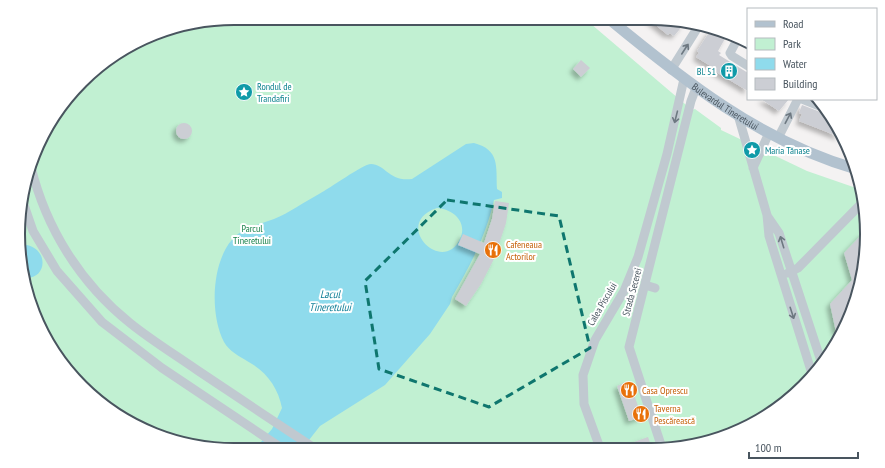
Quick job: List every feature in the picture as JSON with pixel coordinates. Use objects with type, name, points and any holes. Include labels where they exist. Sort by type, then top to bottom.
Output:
[{"type":"main road","name":"Bulevardul Tineretului","points":[[616,25],[671,70],[738,115],[774,136],[819,156],[849,166]]},
{"type":"street","points":[[671,70],[697,30]]},
{"type":"street","points":[[735,43],[730,52],[732,56],[747,65]]},
{"type":"street","name":"Calea Piscului","points":[[598,443],[584,400],[582,385],[584,369],[600,330],[624,291],[633,269],[644,237],[671,138],[684,79]]},
{"type":"street","name":"Strada Secerei","points":[[660,443],[630,351],[691,101],[696,88]]},
{"type":"street","points":[[753,168],[797,100]]},
{"type":"street","points":[[738,115],[767,216],[768,236],[810,369]]},
{"type":"street","points":[[671,138],[682,140]]},
{"type":"street","points":[[662,171],[686,164]]},
{"type":"street","points":[[34,175],[50,225],[69,256],[111,307],[173,354],[307,443]]},
{"type":"street","points":[[780,276],[792,272],[798,268],[858,207]]},
{"type":"street","points":[[26,212],[33,231],[57,271],[77,296],[102,322],[162,368],[274,443]]},
{"type":"street","points":[[767,216],[779,233],[820,357]]},
{"type":"street","points":[[33,231],[50,225]]},
{"type":"street","points":[[646,285],[655,288]]},
{"type":"street","points":[[162,368],[173,354]]},
{"type":"street","points":[[239,420],[249,405]]},
{"type":"highlighted area","points":[[447,200],[559,216],[590,348],[489,407],[379,369],[365,281]]},
{"type":"green space","name":"Parcul Tineretului","points":[[220,25],[592,25],[692,110],[695,109],[721,128],[721,130],[807,171],[855,188],[856,193],[860,220],[860,248],[856,275],[849,301],[832,338],[817,361],[799,382],[778,400],[756,415],[731,427],[705,436],[665,443],[220,443],[180,436],[154,427],[129,415],[96,391],[77,372],[60,350],[41,314],[32,288],[25,248],[25,220],[29,193],[36,167],[53,129],[77,96],[96,77],[129,53],[154,41],[180,32]]},
{"type":"water","name":"Lacul Tineretului","points":[[474,143],[482,146],[488,150],[495,160],[497,189],[502,192],[502,198],[494,200],[487,226],[477,250],[452,297],[450,304],[430,334],[385,385],[320,426],[307,443],[258,443],[261,442],[272,429],[282,408],[278,393],[270,380],[254,365],[234,353],[224,342],[219,330],[216,316],[215,285],[222,256],[229,244],[242,231],[285,214],[367,165],[376,165],[398,178],[412,179],[466,144]],"holes":[[[437,208],[448,211],[458,218],[462,227],[462,233],[460,239],[452,249],[442,252],[433,249],[424,243],[419,234],[419,224],[424,215]]]},
{"type":"water","points":[[25,245],[34,248],[39,252],[42,258],[41,269],[38,274],[32,277],[30,277],[29,275]]},
{"type":"building","points":[[656,25],[681,27],[674,36],[670,33],[668,35]]},
{"type":"building","points":[[709,33],[725,39],[718,51],[721,53],[719,55],[747,72],[747,90],[713,70],[714,68],[696,57],[699,53],[697,51]]},
{"type":"building","points":[[581,60],[590,68],[581,77],[573,69]]},
{"type":"building","points":[[762,100],[788,100],[779,111]]},
{"type":"building","points":[[802,105],[821,112],[834,135],[799,121],[802,114],[799,113]]},
{"type":"building","points":[[181,123],[187,123],[192,128],[190,137],[187,139],[181,139],[176,134],[176,128]]},
{"type":"building","points":[[495,201],[509,203],[506,223],[498,247],[490,243],[485,255],[494,259],[481,284],[466,306],[455,299],[480,254],[458,245],[463,234],[484,243],[492,219]]},
{"type":"building","points":[[860,236],[860,248],[853,288],[844,314],[836,331],[830,304],[852,280],[844,253]]},
{"type":"building","points":[[629,381],[642,417],[629,421],[617,386]]},
{"type":"building","points":[[648,437],[650,443],[634,443]]},
{"type":"place","name":"Bl. 51","points":[[729,71]]},
{"type":"place","name":"Rondul de Trandafiri","points":[[244,92]]},
{"type":"place","name":"Maria Tănase","points":[[752,150]]},
{"type":"place","name":"Cafeneaua Actorilor","points":[[493,250]]},
{"type":"place","name":"Casa Oprescu","points":[[629,390]]},
{"type":"place","name":"Taverna Pescărească","points":[[641,414]]}]
